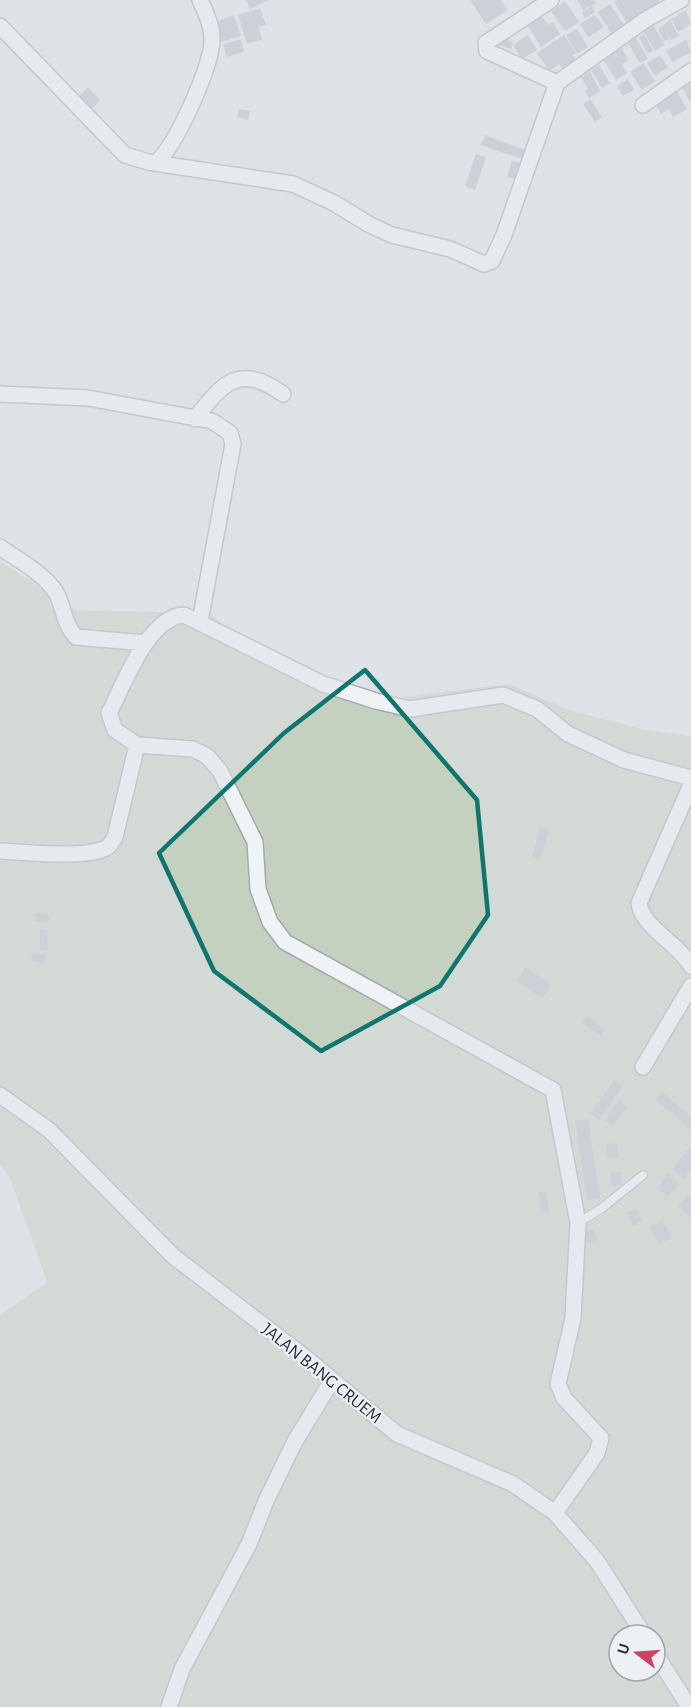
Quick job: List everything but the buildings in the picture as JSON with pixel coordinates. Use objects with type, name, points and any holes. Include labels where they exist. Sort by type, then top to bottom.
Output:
[{"type":"street","points":[[157,162],[165,153],[195,98],[207,64],[212,41],[209,20],[200,0]]},
{"type":"street","points":[[551,0],[486,43],[486,47],[488,51],[557,83]]},
{"type":"street","points":[[0,26],[125,155],[148,162],[293,184],[334,203],[370,225],[392,234],[450,249],[484,264],[492,261],[504,235],[557,83],[645,20],[681,0]]},
{"type":"street","points":[[643,105],[691,71]]},
{"type":"street","points":[[195,419],[212,397],[232,379],[250,377],[265,381],[283,394]]},
{"type":"street","points":[[0,394],[88,398],[212,421],[230,434],[233,444],[200,621]]},
{"type":"street","points":[[0,547],[43,578],[56,592],[67,628],[76,637],[145,643]]},
{"type":"street","points":[[555,1513],[601,1445],[601,1438],[564,1398],[558,1384],[573,1318],[578,1223],[553,1090],[285,942],[270,922],[258,889],[255,842],[220,771],[207,756],[193,749],[137,745],[115,730],[109,713],[145,643],[158,627],[175,615],[184,615],[323,684],[410,709],[503,695],[516,698],[537,709],[578,739],[624,760],[691,778]]},
{"type":"street","points":[[0,851],[75,853],[96,851],[109,846],[114,837],[137,745]]},
{"type":"street","points":[[691,785],[639,903],[640,910],[691,966]]},
{"type":"street","points":[[643,1067],[691,986]]},
{"type":"street","name":"JALAN BANG CRUEM","points":[[0,1095],[49,1130],[173,1256],[306,1358],[331,1382],[397,1434],[513,1484],[555,1513],[597,1561],[636,1623]]},
{"type":"street","points":[[169,1707],[182,1670],[249,1544],[266,1501],[294,1443],[331,1382]]},
{"type":"street","points":[[667,1672],[690,1707]]},
{"type":"lane","points":[[578,1223],[602,1208],[643,1174]]},
{"type":"highlighted area","points":[[365,670],[477,800],[488,915],[440,986],[321,1051],[214,971],[159,853],[284,733]]},
{"type":"green space","points":[[0,561],[75,610],[208,613],[303,686],[323,684],[386,699],[509,684],[569,710],[645,730],[691,736],[691,1707],[0,1707],[0,1315],[47,1282],[10,1178],[0,1165]]}]
